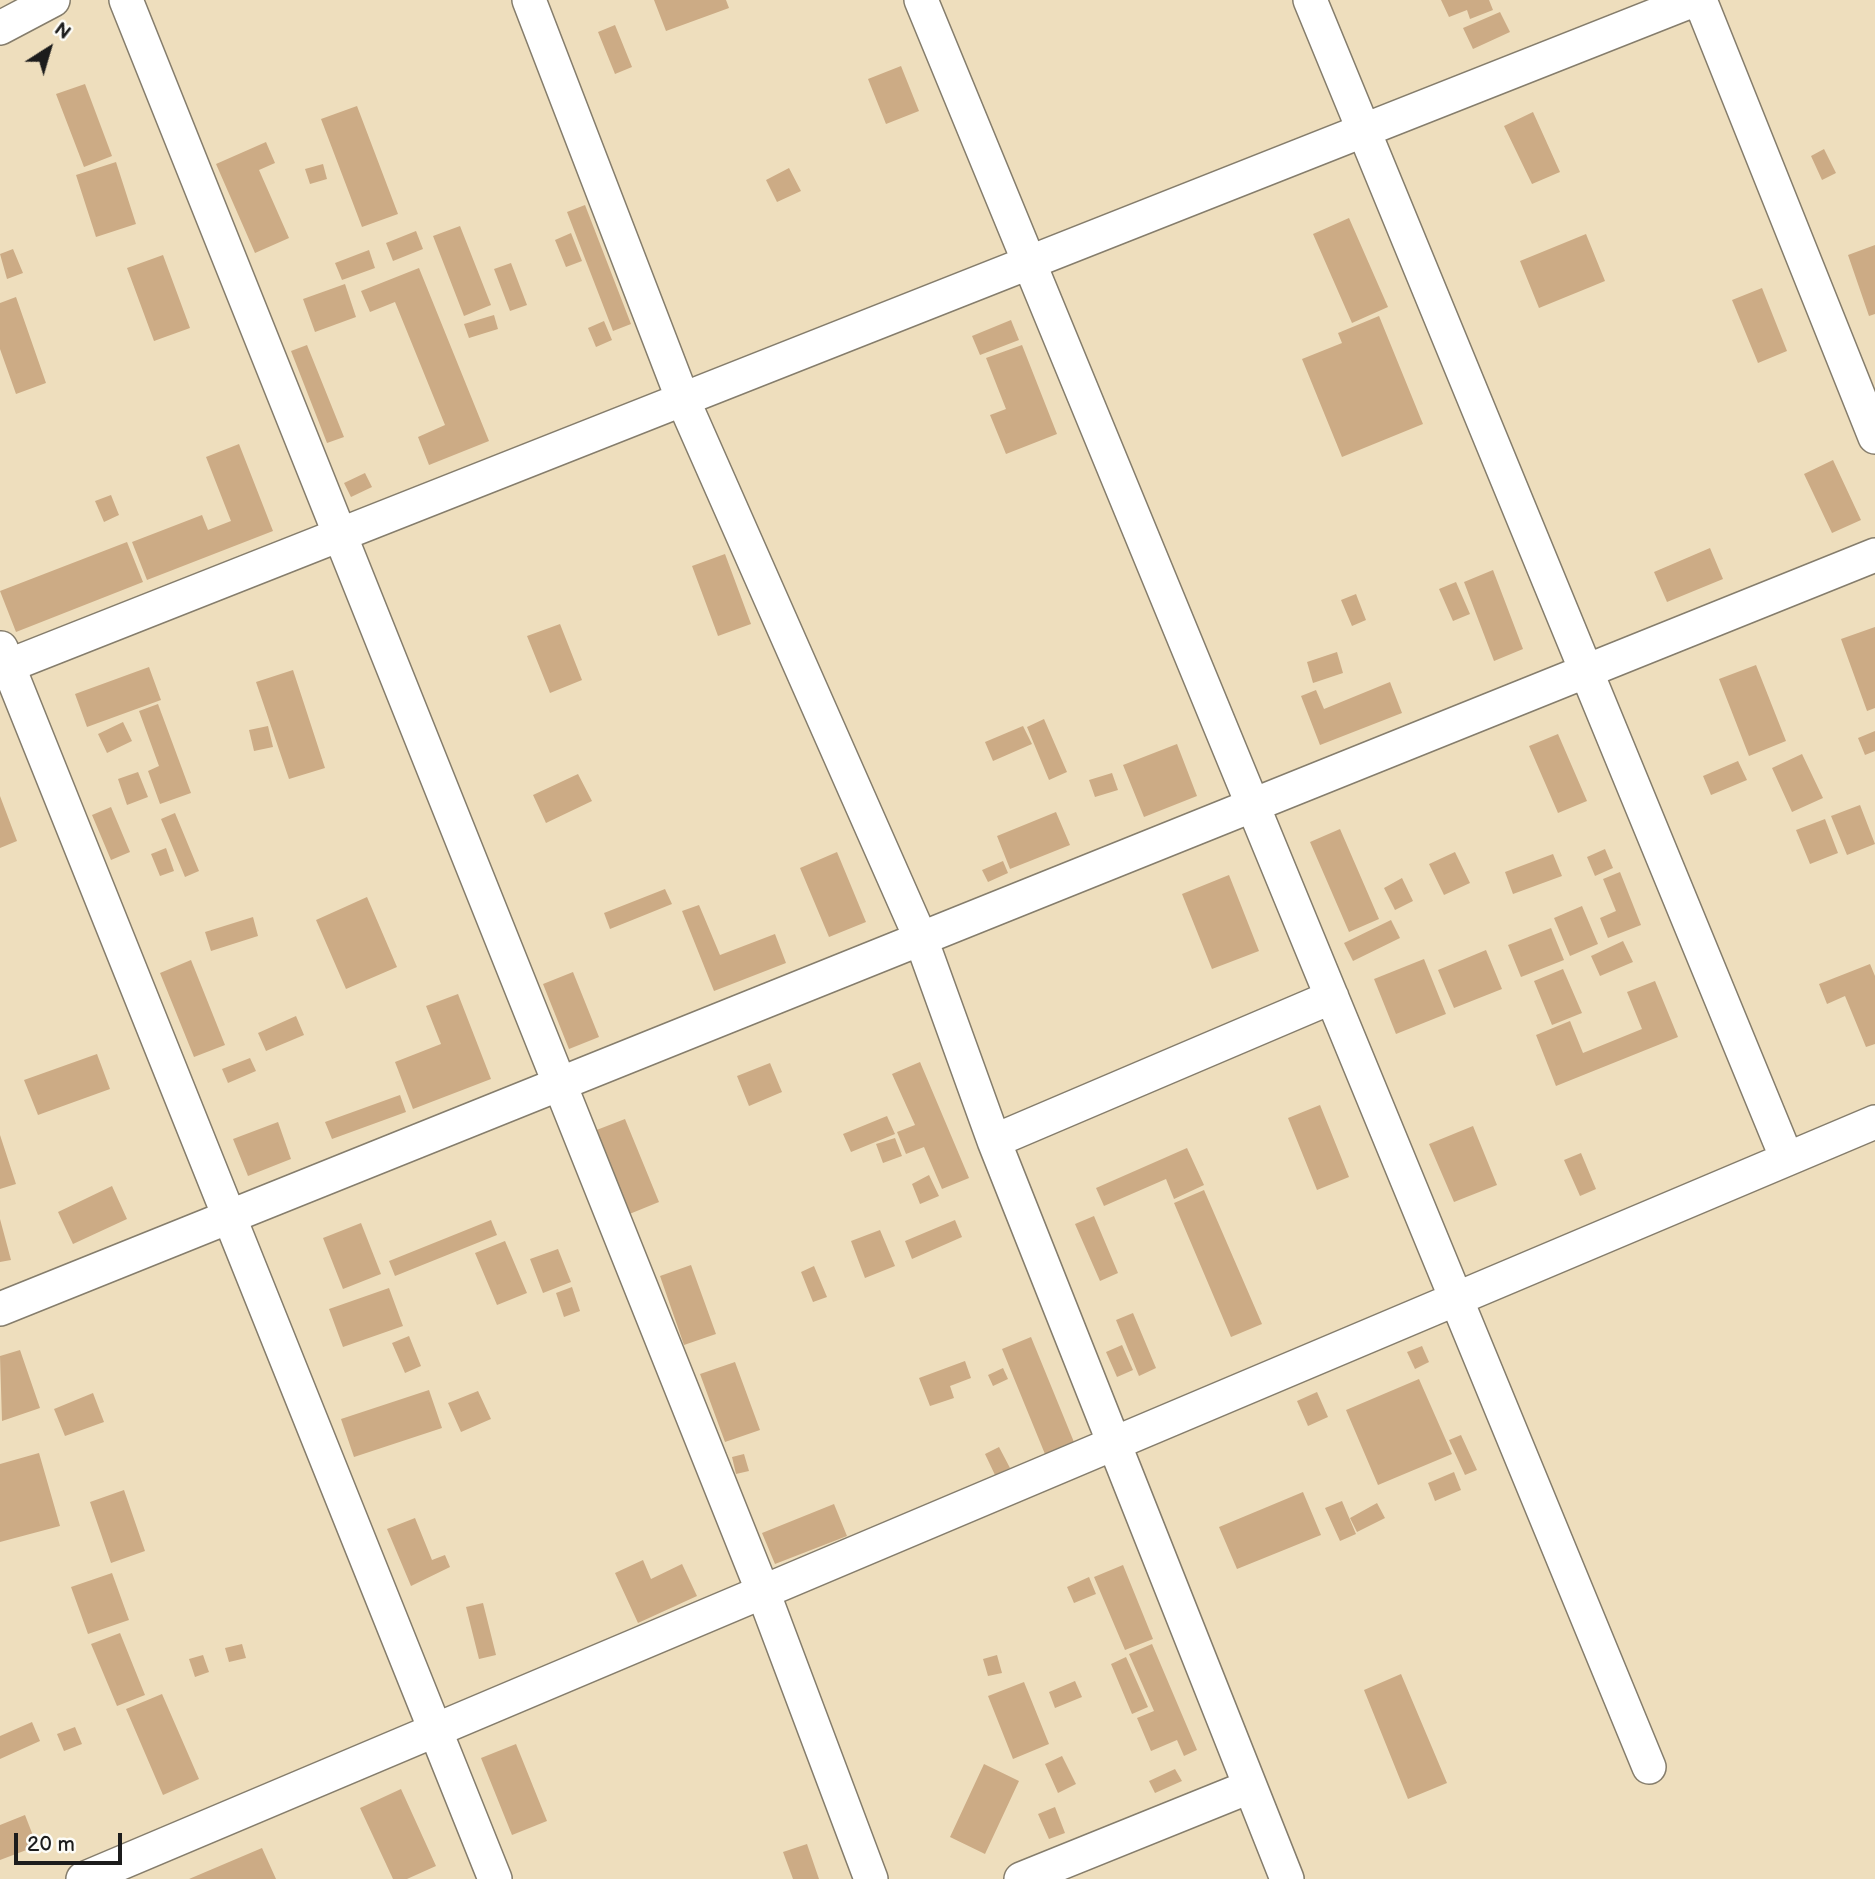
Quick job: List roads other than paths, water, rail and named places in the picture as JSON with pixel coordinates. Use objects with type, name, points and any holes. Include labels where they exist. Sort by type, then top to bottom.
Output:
[{"type":"street","points":[[0,28],[53,0]]},
{"type":"street","points":[[125,0],[763,1592],[871,1879]]},
{"type":"street","points":[[529,0],[683,400],[921,939],[994,1141],[1287,1879]]},
{"type":"street","points":[[921,0],[1649,1767]]},
{"type":"street","points":[[1310,0],[1787,1159]]},
{"type":"street","points":[[495,1879],[3,660],[340,536],[1694,0]]},
{"type":"street","points":[[1700,0],[1875,437]]},
{"type":"street","points":[[0,1309],[1875,555]]},
{"type":"street","points":[[994,1141],[1332,997]]},
{"type":"street","points":[[83,1879],[1875,1122]]},
{"type":"street","points":[[1021,1879],[1249,1787]]}]
